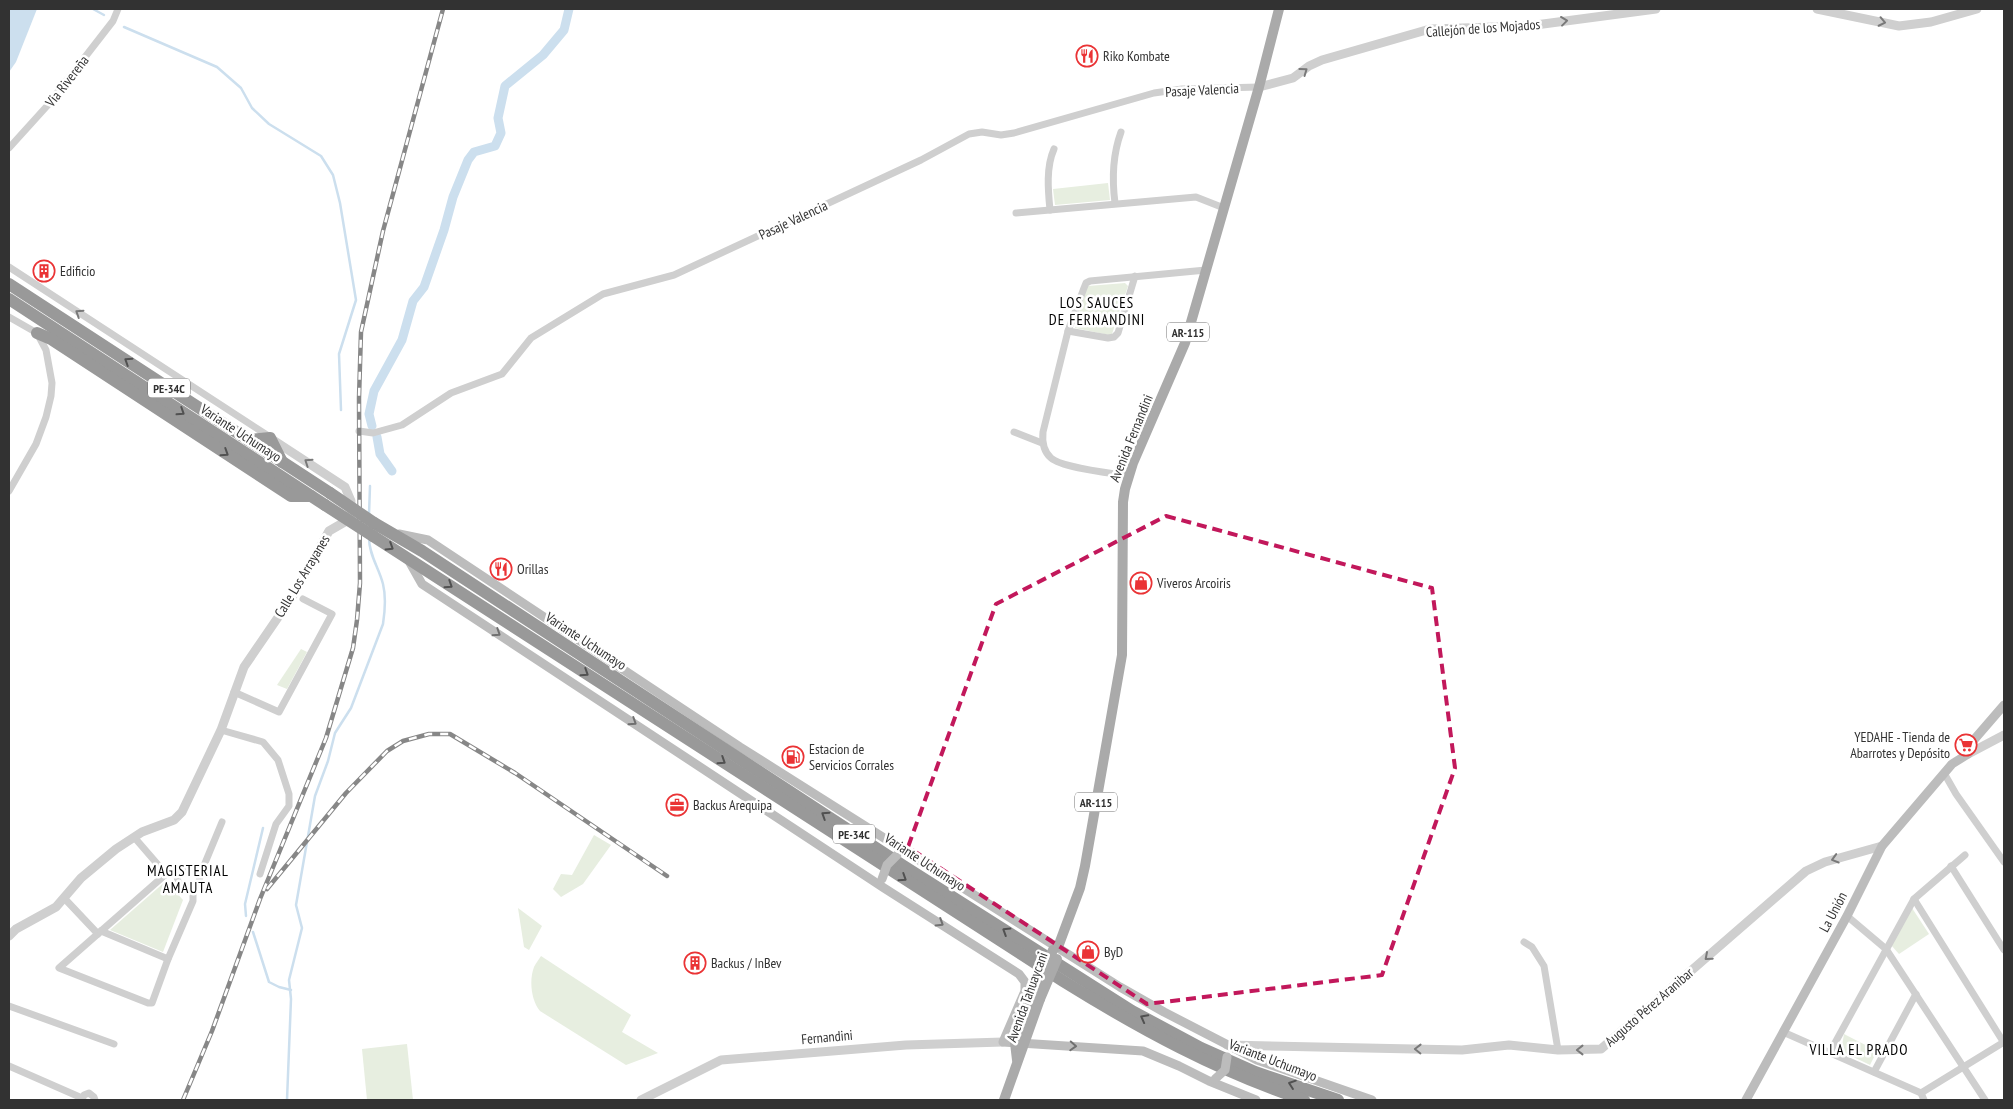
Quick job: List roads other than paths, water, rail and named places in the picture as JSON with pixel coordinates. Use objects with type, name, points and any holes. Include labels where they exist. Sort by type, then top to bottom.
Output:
[{"type":"highway","name":"Variante Uchumayo","points":[[9,284],[282,462],[373,536],[1055,976],[1129,1022],[1196,1057],[1246,1079],[1304,1100]]},
{"type":"highway","name":"Variante Uchumayo","points":[[9,299],[312,496],[327,499],[389,532],[902,865],[1132,1011],[1201,1048],[1255,1072],[1338,1100]]},
{"type":"highway","points":[[30,313],[37,333],[51,339],[291,496],[312,496]]},
{"type":"highway","points":[[37,333],[56,331],[64,336]]},
{"type":"highway","points":[[248,440],[270,438],[282,462]]},
{"type":"main road","name":"Avenida Fernandini","points":[[1057,950],[1077,896],[1085,866],[1122,655],[1123,502],[1129,476],[1185,344],[1259,87],[1279,9]]},
{"type":"main road","name":"Variante Uchumayo","points":[[389,532],[428,540],[740,747],[1057,950],[1149,1004],[1227,1045],[1282,1070],[1372,1100]]},
{"type":"main road","name":"Variante Uchumayo","points":[[408,558],[422,584],[883,883],[1023,978],[1025,991],[1003,1042]]},
{"type":"main road","points":[[1968,754],[1966,749],[2004,704]]},
{"type":"main road","name":"La Unión","points":[[1746,1100],[1847,916],[1882,846],[1952,764],[1968,754]]},
{"type":"main road","points":[[883,883],[887,865],[897,855],[906,852]]},
{"type":"main road","name":"Avenida Tahuaycani","points":[[1004,1100],[1018,1064],[1020,1043],[1036,997],[1057,950]]},
{"type":"main road","name":"Fernandini","points":[[1003,1042],[1020,1043]]},
{"type":"main road","points":[[1020,1043],[1143,1051],[1256,1100]]},
{"type":"main road","points":[[1212,1080],[1225,1070],[1228,1057],[1227,1045]]},
{"type":"street","name":"Via Rivereña","points":[[9,148],[48,106],[113,21],[118,9]]},
{"type":"street","name":"Callejón de los Mojados","points":[[1259,87],[1293,78],[1309,66],[1322,60],[1430,29],[1528,26],[1656,9]]},
{"type":"street","points":[[1817,9],[1899,26],[1931,22],[1977,9]]},
{"type":"street","name":"Pasaje Valencia","points":[[359,431],[373,432],[402,425],[451,393],[502,374],[531,338],[603,294],[674,275],[921,160],[969,134],[982,132],[1001,135],[1014,133],[1154,93],[1182,89],[1259,87]]},
{"type":"street","points":[[1116,203],[1112,180],[1119,139],[1122,132]]},
{"type":"street","points":[[1050,210],[1048,187],[1051,156],[1054,148]]},
{"type":"street","points":[[1016,213],[1196,197],[1224,208]]},
{"type":"street","name":"Calle Los Arrayanes","points":[[9,267],[345,487],[351,501],[351,512],[348,520],[329,531],[294,594],[244,667],[221,730],[182,812],[174,820],[142,832],[116,849],[81,878],[65,899],[56,907],[9,936]]},
{"type":"street","points":[[1129,476],[1070,465],[1052,459],[1042,443],[1043,432],[1068,331],[1086,283],[1090,281],[1206,270]]},
{"type":"street","points":[[1068,331],[1108,338],[1114,337],[1118,333],[1135,276]]},
{"type":"street","points":[[9,317],[37,333],[46,350],[52,383],[46,417],[36,444],[9,491]]},
{"type":"street","points":[[1014,432],[1042,443]]},
{"type":"street","points":[[234,692],[279,712],[332,614],[303,598]]},
{"type":"street","points":[[221,730],[263,742],[278,760],[289,794],[289,806],[276,824],[260,874]]},
{"type":"street","points":[[1968,754],[2004,734]]},
{"type":"street","points":[[1944,773],[1956,794],[2004,862]]},
{"type":"street","points":[[200,875],[192,867],[185,867],[177,875],[177,882],[187,890],[193,889],[199,883],[200,875],[222,822]]},
{"type":"street","points":[[134,837],[166,874],[177,875]]},
{"type":"street","points":[[1992,845],[2004,850]]},
{"type":"street","name":"Augusto Pérez Aranibar","points":[[1227,1045],[1462,1050],[1509,1044],[1558,1050],[1601,1049],[1806,871],[1825,862],[1882,846]]},
{"type":"street","points":[[1830,1052],[1914,899],[1965,855]]},
{"type":"street","points":[[1952,866],[2004,950]]},
{"type":"street","points":[[166,874],[59,968],[152,1003],[168,959],[193,901],[193,889]]},
{"type":"street","points":[[65,899],[100,933],[168,959]]},
{"type":"street","points":[[1783,1032],[1874,1072],[1923,1097],[1964,1067],[2004,1043],[1914,899]]},
{"type":"street","points":[[1847,916],[1886,949],[1985,1100]]},
{"type":"street","points":[[1524,942],[1532,947],[1544,966],[1558,1050]]},
{"type":"street","points":[[1874,1072],[1916,994]]},
{"type":"street","points":[[9,1006],[114,1044]]},
{"type":"street","name":"Fernandini","points":[[641,1100],[721,1060],[906,1045],[1003,1042]]},
{"type":"street","points":[[9,1066],[82,1099],[89,1093],[94,1096],[95,1100]]},
{"type":"water","points":[[9,9],[37,9],[16,62],[9,72]]},
{"type":"waterway","points":[[93,9],[104,15]]},
{"type":"waterway","points":[[372,426],[369,414],[374,391],[402,340],[413,301],[424,287],[444,230],[453,197],[468,160],[474,152],[495,146],[501,133],[498,118],[505,86],[543,55],[564,30],[569,9]]},
{"type":"waterway","points":[[124,27],[217,67],[241,88],[252,108],[269,124],[321,156],[333,175],[340,203],[356,300],[339,354],[341,410]]},
{"type":"waterway","points":[[377,437],[380,454],[392,471]]},
{"type":"waterway","points":[[369,515],[370,486]]},
{"type":"waterway","points":[[287,1100],[291,999],[289,980],[302,928],[296,905],[315,796],[328,761],[335,733],[351,708],[383,624],[384,589],[372,556],[369,538]]},
{"type":"waterway","points":[[246,916],[245,904],[263,828]]},
{"type":"waterway","points":[[253,932],[269,982],[291,990]]},
{"type":"railway","points":[[183,1100],[212,1031],[260,899],[326,738],[353,648],[360,583],[359,398],[361,332],[383,231],[443,9]]},
{"type":"railway","points":[[267,889],[346,793],[387,751],[403,741],[429,734],[450,734],[515,773],[667,876]]},
{"type":"place","name":"Riko Kombate","points":[[1087,56]]},
{"type":"place","name":"Edificio","points":[[44,271]]},
{"type":"place","name":"Orillas","points":[[501,569]]},
{"type":"place","name":"Viveros Arcoiris","points":[[1141,583]]},
{"type":"place","name":"YEDAHE - Tienda de Abarrotes y Depósito","points":[[1966,745]]},
{"type":"place","name":"Estacion de Servicios Corrales","points":[[793,757]]},
{"type":"place","name":"Backus Arequipa","points":[[677,805]]},
{"type":"place","name":"ByD","points":[[1088,952]]},
{"type":"place","name":"Backus / InBev","points":[[695,963]]},
{"type":"district","name":"LOS SAUCES DE FERNANDINI","points":[[1097,310]]},
{"type":"district","name":"MAGISTERIAL AMAUTA","points":[[188,878]]},
{"type":"district","name":"VILLA EL PRADO","points":[[1859,1049]]}]
